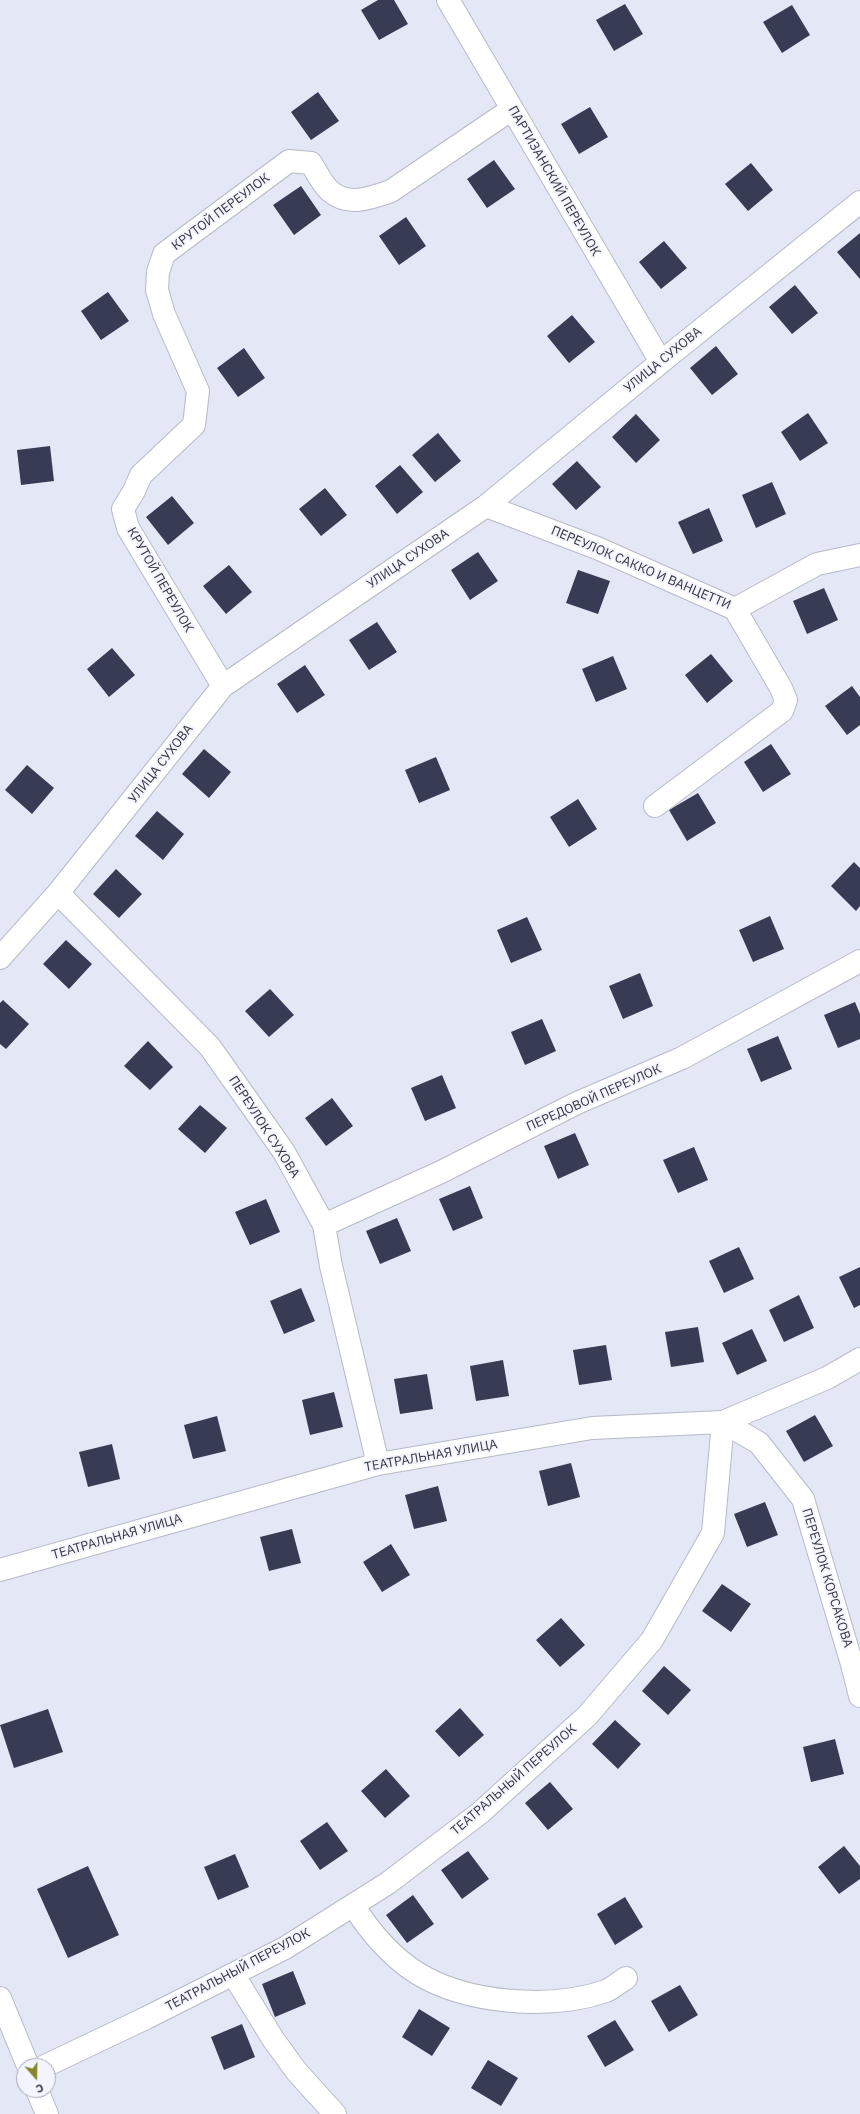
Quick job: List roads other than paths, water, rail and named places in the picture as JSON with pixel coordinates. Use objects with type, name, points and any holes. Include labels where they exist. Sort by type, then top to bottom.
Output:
[{"type":"street","name":"ПАРТИЗАНСКИЙ ПЕРЕУЛОК","points":[[448,0],[661,362]]},
{"type":"street","name":"КРУТОЙ ПЕРЕУЛОК","points":[[223,686],[128,528],[123,509],[134,491],[141,475],[194,425],[198,391],[164,314],[157,290],[158,272],[164,254],[289,162],[311,163],[330,191],[349,201],[372,198],[391,191],[512,109]]},
{"type":"street","name":"УЛИЦА СУХОВА","points":[[0,958],[58,893],[223,686],[486,506],[661,362],[860,202]]},
{"type":"street","name":"ПЕРЕУЛОК САККО И ВАНЦЕТТИ","points":[[486,506],[597,548],[735,609],[817,564],[860,555]]},
{"type":"street","points":[[655,806],[782,711],[786,700],[781,688],[735,609]]},
{"type":"street","name":"ПЕРЕУЛОК СУХОВА","points":[[58,893],[210,1047],[284,1152],[324,1225],[331,1266],[378,1464]]},
{"type":"street","name":"ПЕРЕДОВОЙ ПЕРЕУЛОК","points":[[324,1225],[441,1172],[577,1103],[682,1058],[860,960]]},
{"type":"street","name":"ТЕАТРАЛЬНАЯ УЛИЦА","points":[[0,1570],[378,1464],[592,1428],[723,1422],[827,1378],[860,1359]]},
{"type":"street","name":"ПЕРЕУЛОК КОРСАКОВА","points":[[723,1422],[759,1443],[803,1499],[852,1664],[860,1696]]},
{"type":"street","name":"ТЕАТРАЛЬНЫЙ ПЕРЕУЛОК","points":[[56,2061],[285,1948],[388,1883],[480,1813],[587,1716],[652,1640],[713,1533],[723,1422]]},
{"type":"street","points":[[353,1905],[384,1947],[417,1973],[449,1988],[484,1996],[512,2000],[552,2001],[607,1990],[626,1978]]},
{"type":"street","points":[[233,1974],[277,2044],[297,2072],[336,2114]]},
{"type":"street","points":[[0,1998],[25,2058]]},
{"type":"street","points":[[40,2098],[47,2114]]}]
